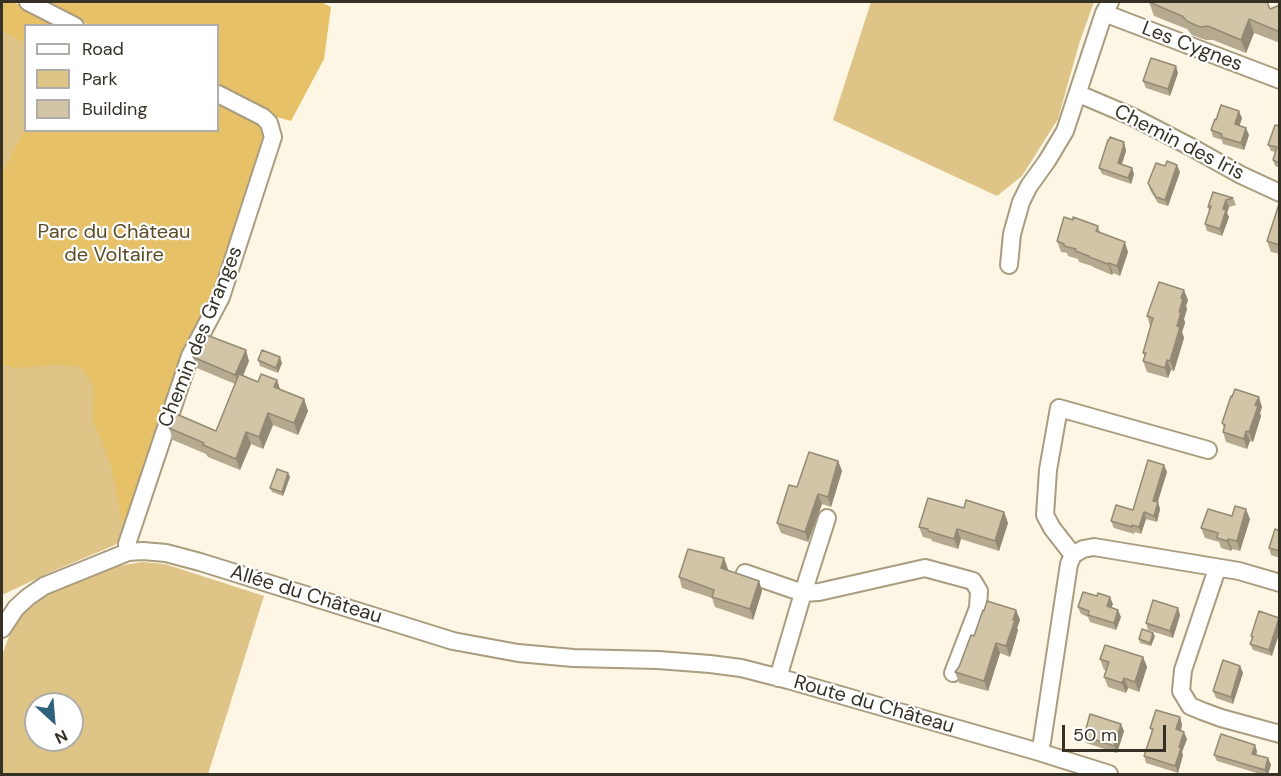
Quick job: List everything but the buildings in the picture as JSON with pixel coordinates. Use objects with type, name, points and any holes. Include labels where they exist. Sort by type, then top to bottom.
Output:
[{"type":"street","points":[[28,2],[71,24]]},
{"type":"street","points":[[1009,265],[1011,234],[1021,202],[1065,131],[1107,7]]},
{"type":"street","name":"Les Cygnes","points":[[1107,7],[1280,80]]},
{"type":"street","name":"Chemin des Granges","points":[[128,552],[127,544],[190,356],[221,297],[273,137],[269,123],[263,117],[219,95]]},
{"type":"street","name":"Chemin des Iris","points":[[1077,95],[1133,117],[1241,175],[1280,193]]},
{"type":"street","points":[[1073,555],[1052,528],[1045,514],[1048,470],[1059,408],[1208,450]]},
{"type":"street","points":[[778,678],[827,518]]},
{"type":"street","points":[[1039,752],[1069,564],[1073,555],[1083,549],[1094,547],[1239,571],[1280,583]]},
{"type":"street","name":"Allée du Château","points":[[2,629],[16,608],[38,590],[111,558],[128,552],[143,551],[200,562],[453,641],[529,654],[634,660]]},
{"type":"street","points":[[744,573],[803,593],[819,592],[925,568],[973,580],[979,591],[978,608],[953,673]]},
{"type":"street","points":[[1217,568],[1183,670],[1181,691],[1190,706],[1221,718],[1280,734]]},
{"type":"street","name":"Route du Château","points":[[634,660],[741,668],[1109,774]]},
{"type":"green space","name":"Parc du Château de Voltaire","points":[[2,2],[13,2],[59,24],[24,24],[24,132],[219,132],[219,130],[258,121],[120,539],[115,545],[2,595]]},
{"type":"green space","points":[[2,2],[13,2],[59,24],[24,24],[24,43],[2,30]]},
{"type":"green space","points":[[40,2],[321,2],[331,7],[324,59],[291,121],[273,116],[219,89],[219,24],[87,24]]},
{"type":"green space","points":[[871,2],[1094,2],[1079,44],[1058,119],[1022,176],[997,196],[833,120]]},
{"type":"green space","name":"Parc du Château de Voltaire","points":[[219,101],[259,121],[266,132],[216,292],[129,522],[122,522],[111,465],[93,421],[94,387],[81,367],[57,365],[14,368],[2,364],[2,174],[24,130],[24,132],[219,132]]},
{"type":"green space","points":[[142,562],[165,564],[264,596],[208,774],[2,774],[2,655],[11,631],[24,613],[41,598],[65,585],[112,567]]}]
